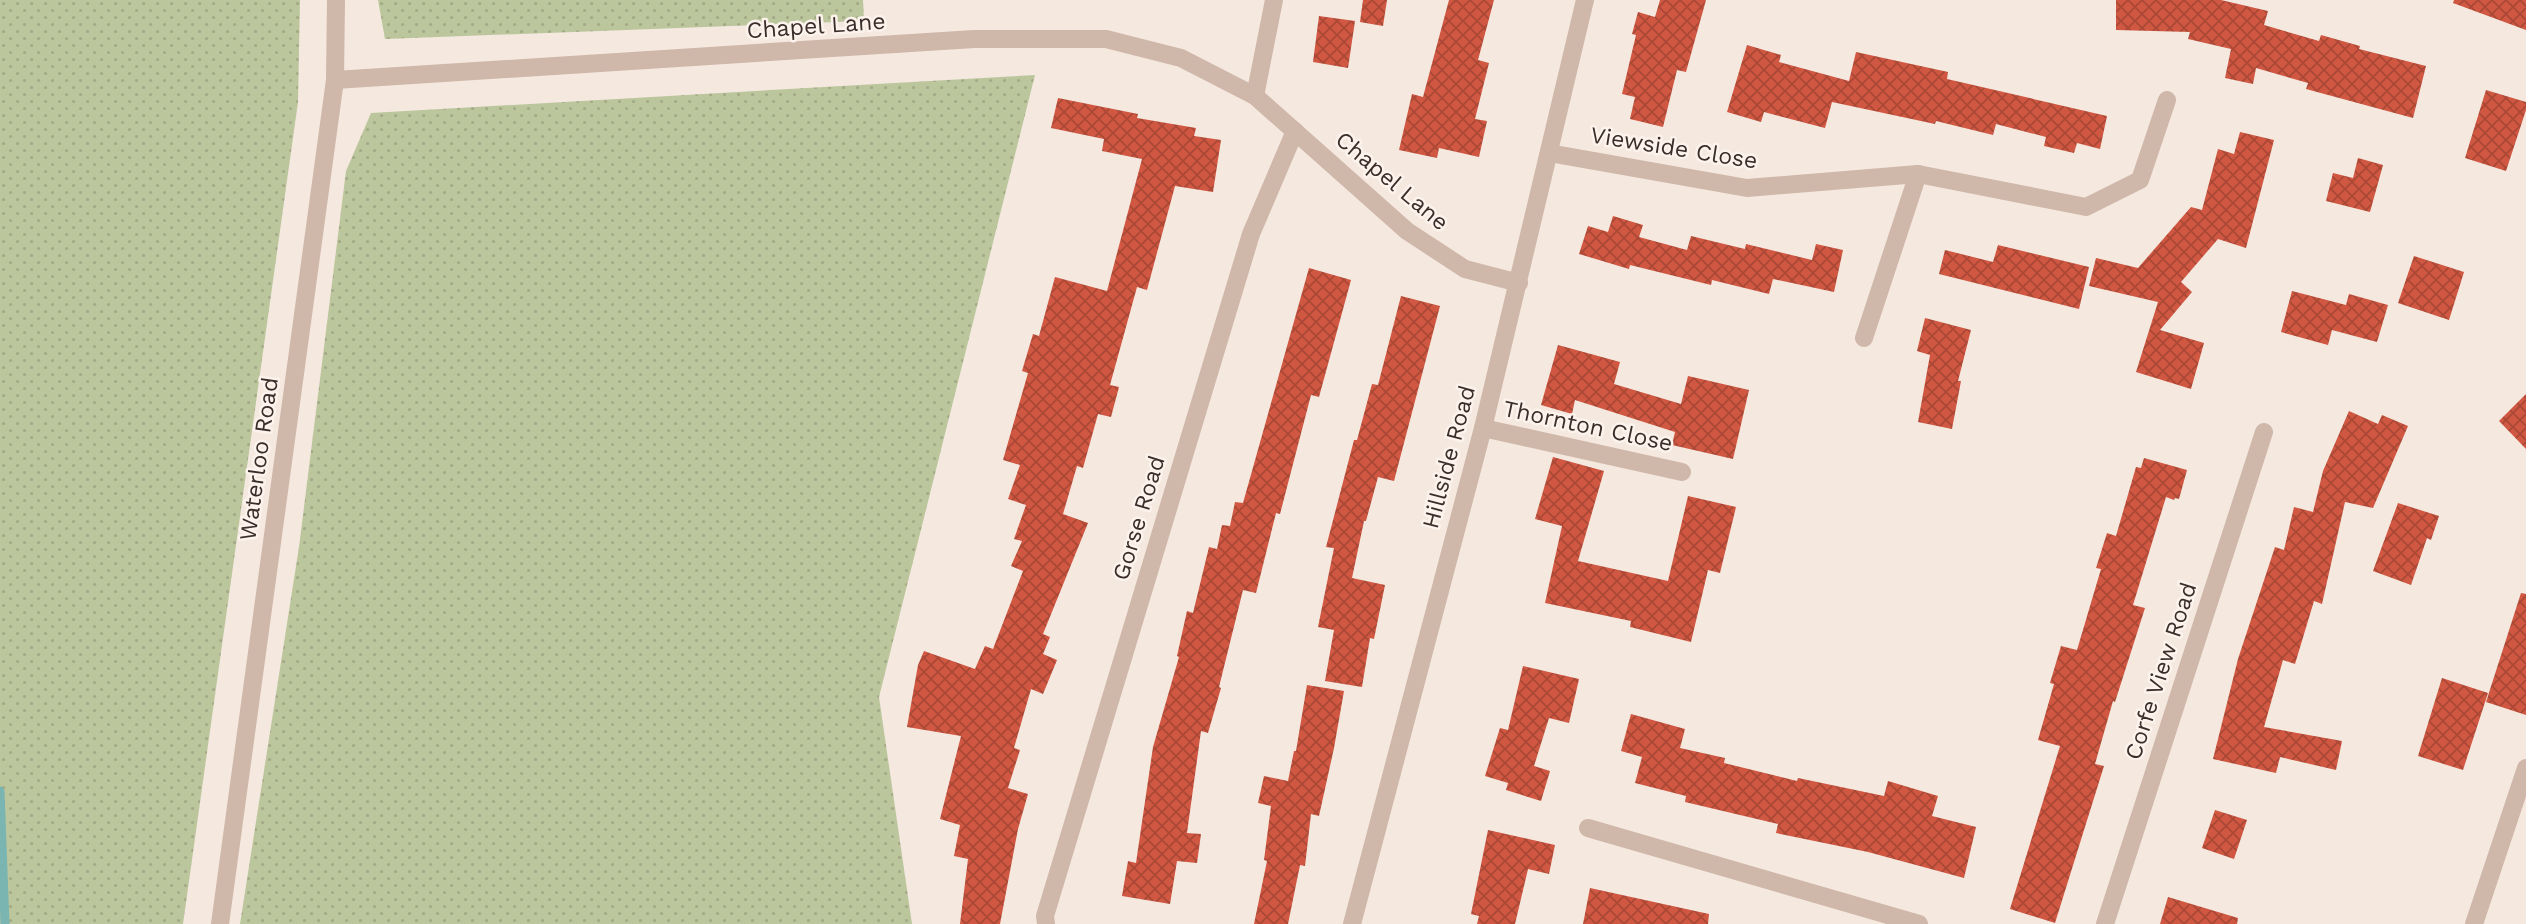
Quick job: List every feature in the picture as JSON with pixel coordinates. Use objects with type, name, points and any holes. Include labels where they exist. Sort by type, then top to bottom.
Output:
[{"type":"street","name":"Waterloo Road","points":[[220,924],[335,80],[336,0]]},
{"type":"street","points":[[1255,96],[1274,0]]},
{"type":"street","name":"Hillside Road","points":[[1352,924],[1483,428],[1585,0]]},
{"type":"street","name":"Chapel Lane","points":[[335,80],[974,39],[1106,39],[1181,58],[1255,96],[1407,231],[1465,269],[1519,283]]},
{"type":"street","name":"Viewside Close","points":[[1549,153],[1747,188],[1918,174],[2086,207],[2140,180],[2167,100]]},
{"type":"street","name":"Gorse Road","points":[[1046,924],[1045,916],[1251,234],[1295,131]]},
{"type":"street","points":[[1864,338],[1918,174]]},
{"type":"street","name":"Thornton Close","points":[[1483,428],[1682,472]]},
{"type":"street","name":"Corfe View Road","points":[[2105,924],[2264,432]]},
{"type":"street","points":[[2474,924],[2526,768]]},
{"type":"street","points":[[1588,828],[1919,924]]},
{"type":"green space","points":[[0,0],[300,0],[298,102],[183,924],[0,924]]},
{"type":"green space","points":[[378,0],[863,0],[864,21],[385,39]]},
{"type":"green space","points":[[1035,75],[879,697],[912,924],[240,924],[299,547],[346,171],[371,113]]},
{"type":"building","points":[[1363,0],[1387,0],[1383,26],[1360,22]]},
{"type":"building","points":[[1449,0],[1494,0],[1478,60],[1489,63],[1475,119],[1487,121],[1479,157],[1439,148],[1437,158],[1399,150],[1412,94],[1423,97]]},
{"type":"building","points":[[1660,0],[1706,0],[1686,72],[1677,70],[1663,127],[1630,119],[1635,97],[1622,94],[1636,35],[1632,34],[1638,12],[1655,17]]},
{"type":"building","points":[[2116,0],[2221,0],[2268,11],[2264,25],[2319,41],[2321,35],[2360,46],[2359,49],[2426,66],[2413,118],[2306,89],[2308,83],[2256,68],[2253,84],[2225,78],[2231,49],[2188,39],[2190,32],[2116,30]]},
{"type":"building","points":[[2454,0],[2526,0],[2526,30],[2453,3]]},
{"type":"building","points":[[1319,16],[1355,21],[1348,68],[1313,62]]},
{"type":"building","points":[[1747,45],[1781,55],[1779,62],[1849,81],[1856,52],[1948,72],[1947,79],[2107,116],[2100,149],[2077,143],[2074,153],[2044,146],[2046,137],[1996,124],[1993,135],[1936,121],[1935,124],[1832,102],[1825,128],[1764,112],[1761,122],[1727,112]]},
{"type":"building","points":[[2486,90],[2526,102],[2526,110],[2506,171],[2465,158]]},
{"type":"building","points":[[1058,98],[1138,114],[1137,118],[1196,128],[1194,136],[1221,140],[1213,192],[1175,186],[1147,290],[1137,287],[1110,385],[1119,387],[1111,417],[1098,414],[1083,468],[1077,466],[1063,514],[1088,523],[1043,634],[1050,637],[1043,654],[1057,660],[1043,694],[1031,689],[1014,748],[1020,750],[1008,788],[1028,794],[1018,829],[1000,924],[960,924],[968,859],[954,856],[960,825],[940,819],[961,736],[907,727],[918,665],[924,651],[975,669],[985,646],[993,649],[1023,571],[1011,566],[1022,541],[1014,539],[1026,505],[1008,499],[1020,465],[1003,460],[1028,373],[1022,371],[1033,334],[1039,336],[1055,277],[1107,291],[1142,159],[1102,151],[1104,139],[1051,128]]},
{"type":"building","points":[[2240,132],[2274,140],[2246,248],[2218,239],[2181,282],[2192,292],[2160,330],[2204,343],[2191,389],[2136,372],[2158,302],[2089,286],[2096,258],[2138,268],[2191,207],[2202,210],[2218,149],[2234,154]]},
{"type":"building","points":[[2358,158],[2383,165],[2370,212],[2326,201],[2333,173],[2353,178]]},
{"type":"building","points":[[1613,216],[1643,225],[1639,237],[1687,250],[1691,236],[1745,249],[1746,244],[1812,260],[1816,244],[1843,250],[1834,292],[1773,279],[1769,294],[1712,280],[1711,285],[1630,265],[1629,269],[1579,254],[1588,226],[1608,232]]},
{"type":"building","points":[[1998,245],[2089,267],[2079,309],[1939,274],[1945,250],[1993,262]]},
{"type":"building","points":[[2414,256],[2464,272],[2449,320],[2398,303]]},
{"type":"building","points":[[1309,268],[1351,280],[1319,397],[1311,395],[1280,514],[1276,513],[1256,593],[1243,590],[1208,733],[1201,731],[1187,833],[1201,834],[1197,863],[1177,861],[1170,904],[1122,896],[1128,861],[1136,863],[1153,747],[1179,657],[1177,656],[1187,611],[1193,613],[1209,547],[1217,549],[1222,525],[1230,526],[1235,502],[1243,503]]},
{"type":"building","points":[[2292,291],[2346,305],[2349,294],[2388,305],[2377,342],[2332,330],[2328,345],[2281,332]]},
{"type":"building","points":[[1401,296],[1440,306],[1394,481],[1378,477],[1364,521],[1352,578],[1385,585],[1374,639],[1370,638],[1362,687],[1325,681],[1334,630],[1318,627],[1334,548],[1326,547],[1354,440],[1357,440],[1372,384],[1378,385]]},
{"type":"building","points":[[1925,318],[1971,330],[1958,381],[1961,381],[1952,429],[1918,422],[1930,355],[1917,351]]},
{"type":"building","points":[[1558,345],[1620,362],[1614,384],[1681,404],[1688,376],[1749,390],[1733,459],[1672,445],[1675,432],[1575,400],[1572,414],[1541,405]]},
{"type":"building","points":[[2526,394],[2526,449],[2499,421]]},
{"type":"building","points":[[2349,411],[2378,424],[2382,415],[2408,426],[2373,508],[2345,502],[2322,604],[2314,601],[2295,664],[2283,660],[2264,727],[2342,741],[2336,770],[2280,757],[2276,773],[2213,759],[2238,659],[2275,547],[2284,550],[2294,507],[2313,512],[2323,471]]},
{"type":"building","points":[[1553,457],[1604,471],[1578,561],[1668,581],[1688,496],[1736,507],[1720,573],[1708,570],[1691,642],[1630,627],[1631,621],[1545,603],[1562,526],[1535,519]]},
{"type":"building","points":[[2144,458],[2187,470],[2179,499],[2166,497],[2133,605],[2145,608],[2095,764],[2104,766],[2055,923],[2010,909],[2060,746],[2038,740],[2054,684],[2050,683],[2061,646],[2077,650],[2101,569],[2096,568],[2107,533],[2116,536],[2136,467],[2141,468]]},
{"type":"building","points":[[2398,503],[2439,516],[2431,540],[2427,538],[2411,585],[2373,571]]},
{"type":"building","points":[[2521,593],[2526,594],[2526,715],[2486,702]]},
{"type":"building","points":[[1523,666],[1579,679],[1569,723],[1549,718],[1534,766],[1550,771],[1541,801],[1506,790],[1508,783],[1485,776],[1500,728],[1508,730]]},
{"type":"building","points":[[2442,678],[2488,693],[2463,770],[2418,756]]},
{"type":"building","points":[[1307,685],[1344,691],[1319,816],[1311,814],[1305,866],[1300,865],[1288,924],[1254,924],[1267,861],[1264,860],[1271,806],[1258,803],[1264,776],[1288,781]]},
{"type":"building","points":[[1631,714],[1685,729],[1680,748],[1725,758],[1724,763],[1797,781],[1798,778],[1884,796],[1888,781],[1938,796],[1932,816],[1976,827],[1964,878],[1868,852],[1776,833],[1778,824],[1685,802],[1686,796],[1635,783],[1642,757],[1621,751]]},
{"type":"building","points":[[2215,810],[2247,820],[2234,859],[2202,848]]},
{"type":"building","points":[[1488,830],[1555,845],[1549,874],[1528,869],[1515,924],[1477,924],[1479,916],[1471,914]]},
{"type":"building","points":[[1590,888],[1709,914],[1708,924],[1583,924]]},
{"type":"building","points":[[2168,897],[2238,918],[2237,924],[2160,924]]},
{"type":"waterway","points":[[0,791],[5,924]]}]
